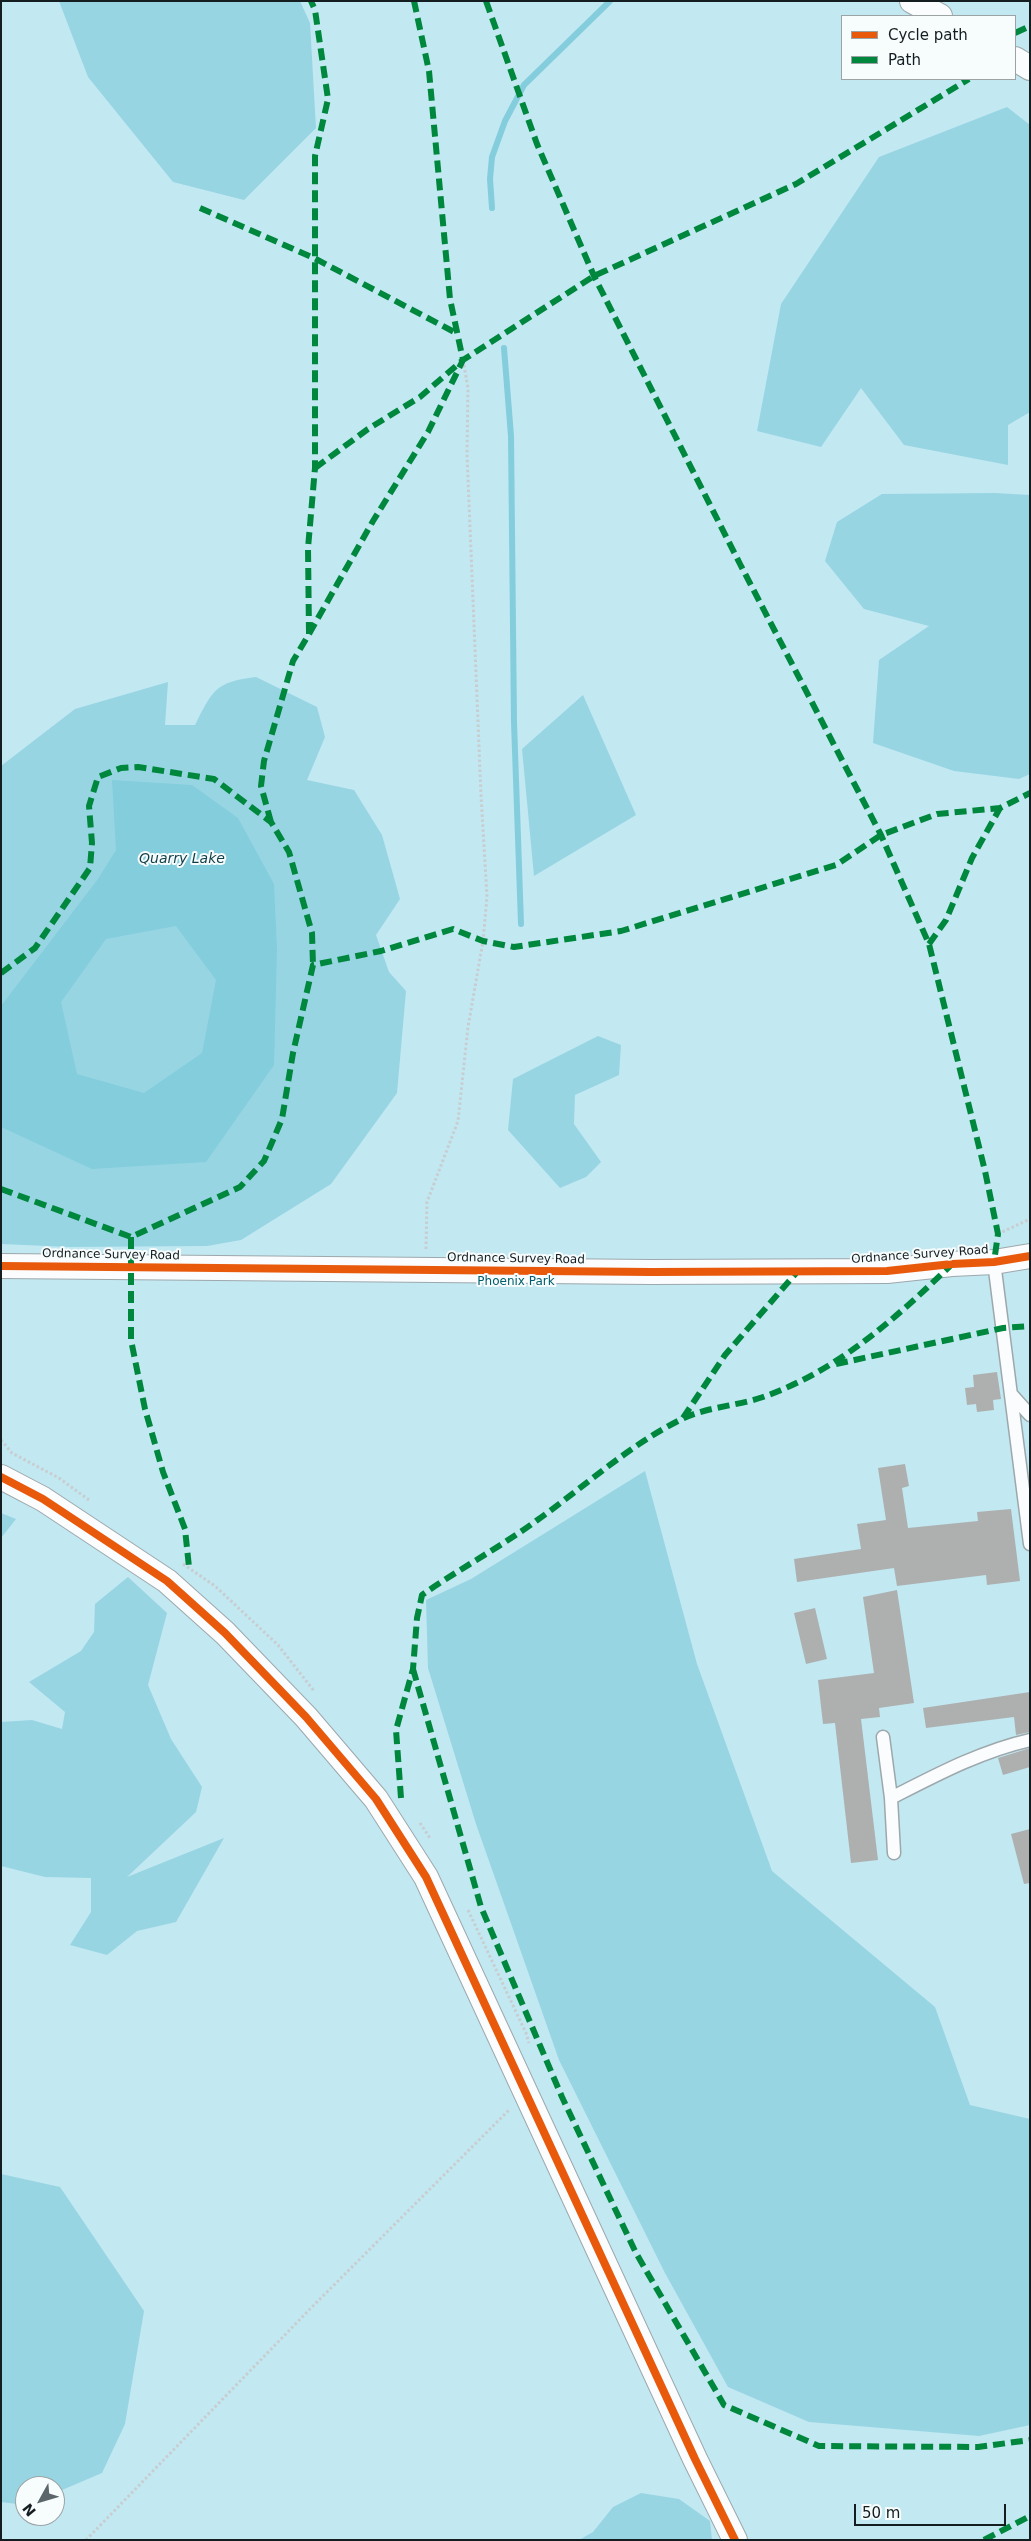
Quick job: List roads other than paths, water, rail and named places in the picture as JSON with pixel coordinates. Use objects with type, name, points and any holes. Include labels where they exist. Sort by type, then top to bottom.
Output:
[{"type":"street","points":[[912,1],[938,15]]},
{"type":"street","points":[[1016,60],[1030,68]]},
{"type":"street","name":"Ordnance Survey Road","points":[[1,1266],[887,1272],[952,1264],[994,1262],[1030,1256]]},
{"type":"street","points":[[1,1477],[43,1499],[167,1581],[238,1647],[306,1717],[370,1792],[426,1877],[695,2459],[735,2540]]},
{"type":"lane","points":[[994,1262],[1030,1544]]},
{"type":"lane","points":[[1012,1395],[1030,1415]]},
{"type":"lane","points":[[883,1737],[891,1798],[894,1853]]},
{"type":"lane","points":[[891,1798],[945,1770],[1002,1746],[1030,1740]]},
{"type":"water","name":"Quarry Lake","points":[[112,780],[192,785],[238,818],[274,884],[277,950],[274,1065],[206,1162],[92,1169],[1,1127],[1,1006],[98,879],[116,850]],"holes":[[[176,926],[216,980],[202,1053],[144,1093],[77,1074],[61,1002],[106,939]]]},
{"type":"waterway","points":[[492,208],[490,179],[492,157],[505,121],[524,85],[610,1]]},
{"type":"waterway","points":[[504,348],[511,436],[514,722],[521,924]]},
{"type":"park label","name":"Phoenix Park","points":[[516,1282]]}]
